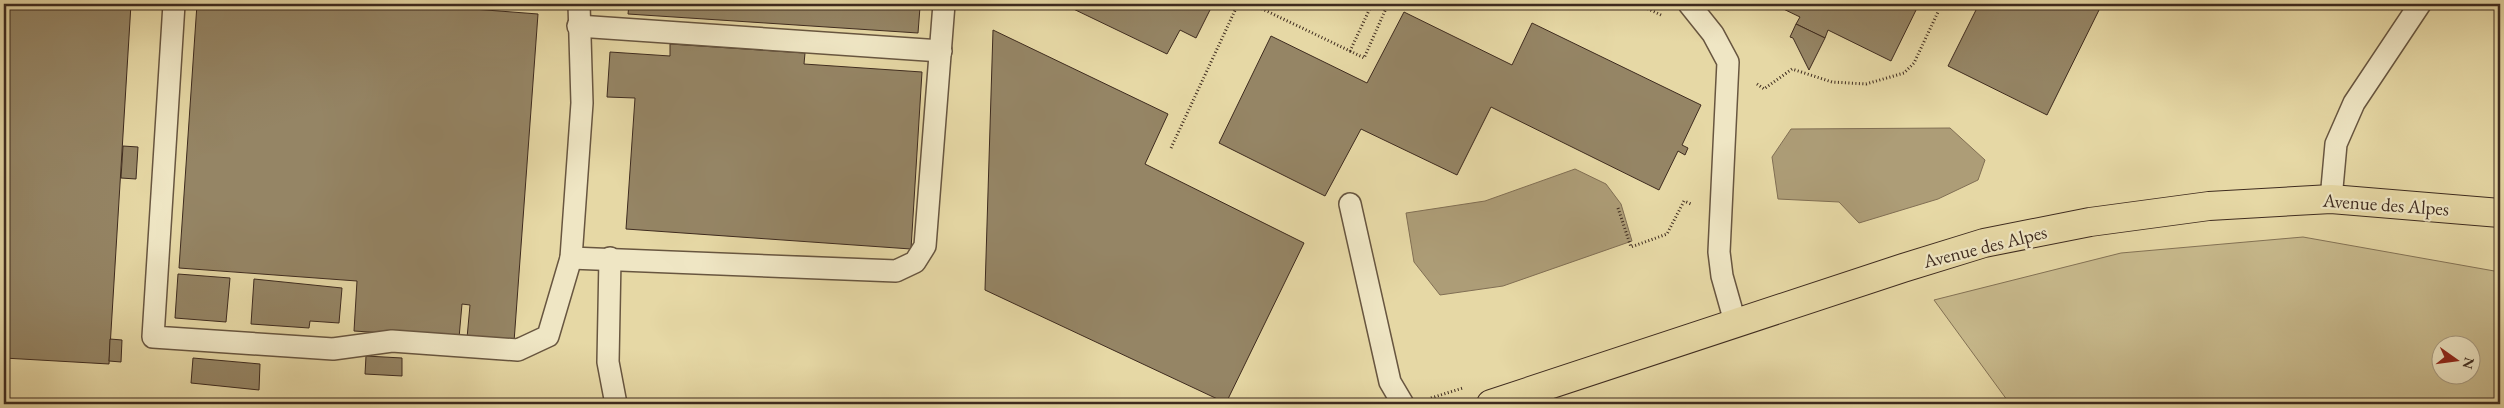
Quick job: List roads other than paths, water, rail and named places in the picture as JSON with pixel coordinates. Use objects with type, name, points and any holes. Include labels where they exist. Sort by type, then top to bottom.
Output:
[{"type":"main road","name":"Avenue des Alpes","points":[[1491,404],[1735,322],[1984,244],[2090,222],[2209,206],[2331,199],[2500,213]]},
{"type":"lane","points":[[174,4],[154,336],[333,349],[392,341],[518,350],[548,336],[571,258],[582,102],[578,26],[579,4]]},
{"type":"lane","points":[[571,258],[610,258],[896,271],[915,262],[925,246],[944,4]]},
{"type":"lane","points":[[1689,4],[1713,34],[1728,62],[1719,252],[1722,276],[1735,322]]},
{"type":"lane","points":[[2331,199],[2336,144],[2354,103],[2420,4]]},
{"type":"lane","points":[[578,26],[941,51]]},
{"type":"lane","points":[[1350,204],[1390,382],[1403,404]]},
{"type":"lane","points":[[610,258],[608,362],[616,404]]}]
